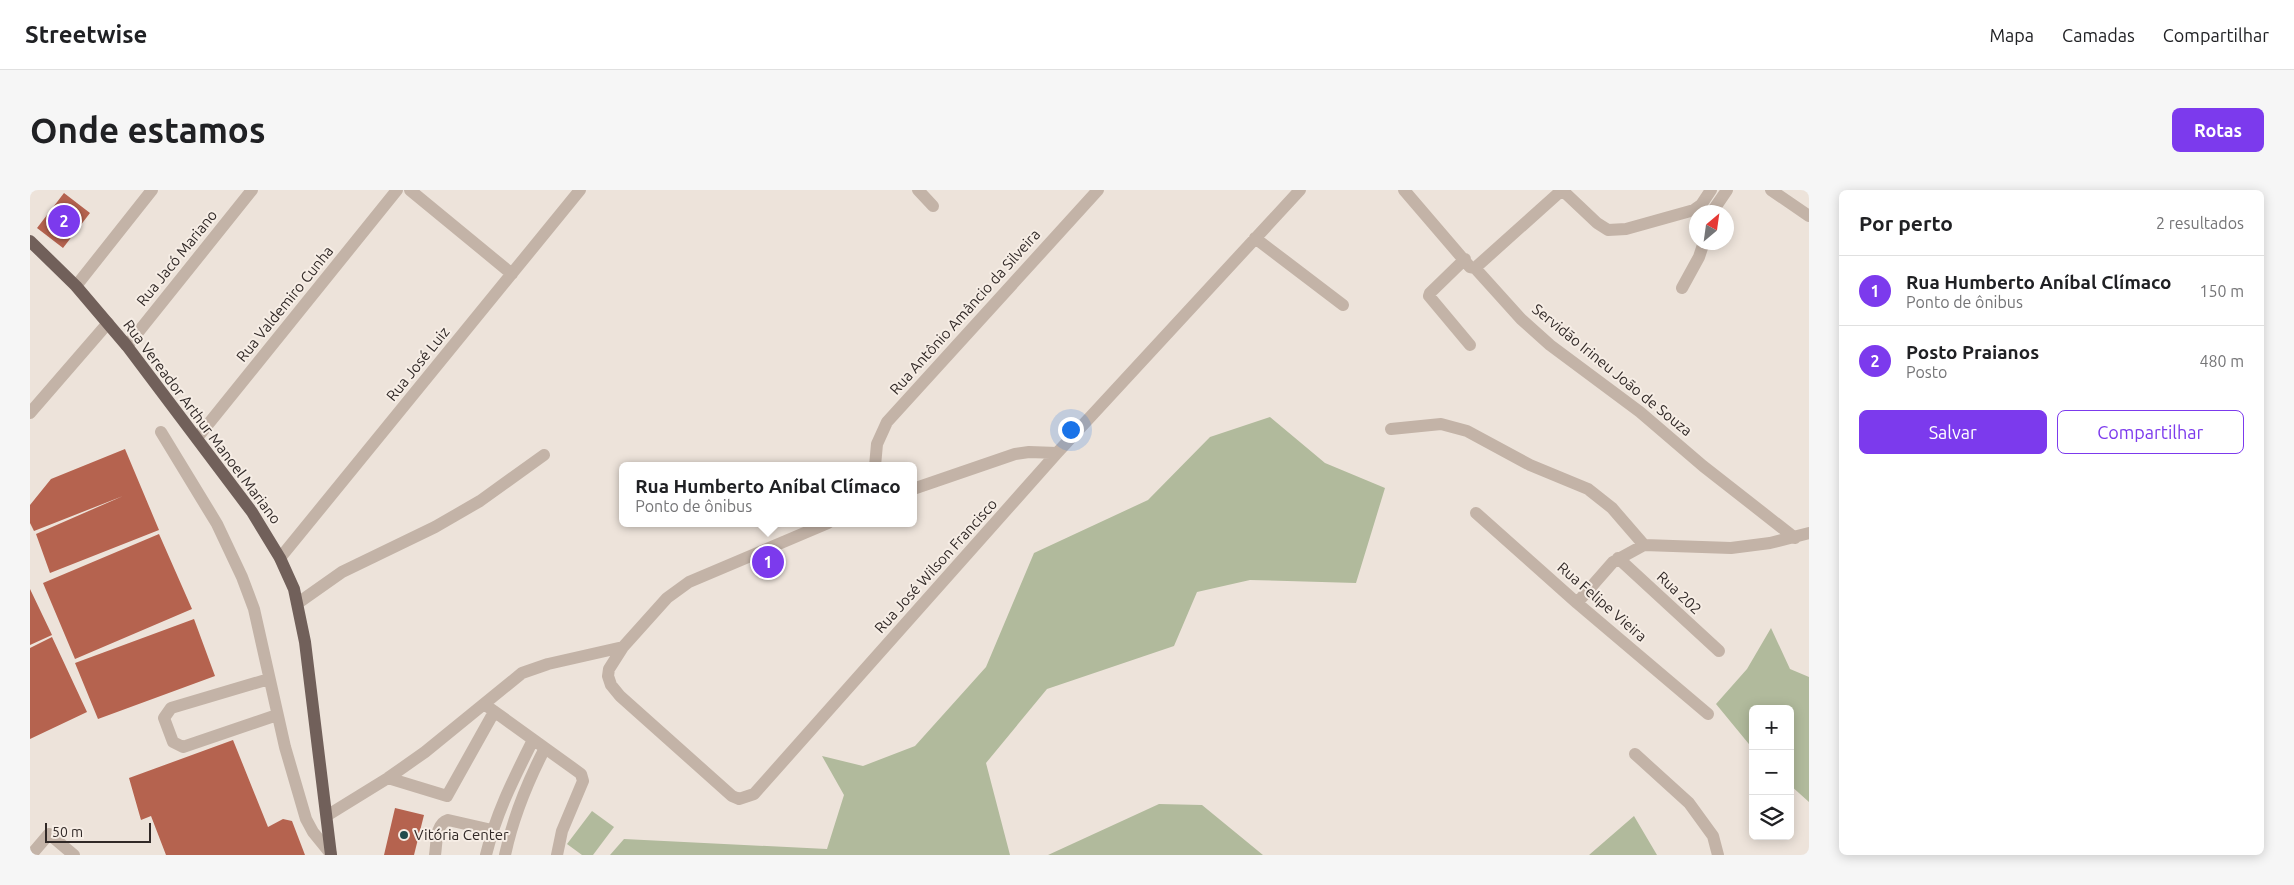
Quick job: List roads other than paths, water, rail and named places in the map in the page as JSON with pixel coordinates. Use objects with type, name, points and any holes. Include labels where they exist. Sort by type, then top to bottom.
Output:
[{"type":"main road","name":"Rua Vereador Arthur Manoel Mariano","points":[[30,241],[76,286],[127,346],[198,438],[261,525],[280,558],[298,604],[328,815],[331,855]]},
{"type":"street","points":[[76,286],[152,190]]},
{"type":"street","name":"Rua Jacó Mariano","points":[[127,346],[252,190]]},
{"type":"street","name":"Rua Valdemiro Cunha","points":[[198,438],[397,190]]},
{"type":"street","points":[[410,190],[512,274]]},
{"type":"street","name":"Rua José Luiz","points":[[280,558],[580,190]]},
{"type":"street","points":[[918,190],[932,206]]},
{"type":"street","name":"Rua Antônio Amâncio da Silveira","points":[[875,462],[877,444],[887,422],[1098,190]]},
{"type":"street","name":"Servidão Irineu João de Souza","points":[[1404,190],[1419,210],[1465,259],[1470,267],[1475,268],[1521,319],[1550,345],[1620,396],[1703,466],[1795,538]]},
{"type":"street","points":[[1475,268],[1562,190],[1598,223],[1608,230],[1614,231],[1694,210],[1701,205],[1711,190]]},
{"type":"street","points":[[1717,205],[1727,190]]},
{"type":"street","points":[[1771,190],[1809,216]]},
{"type":"street","name":"Rua José Wilson Francisco","points":[[623,647],[609,669],[608,676],[611,685],[620,696],[732,796],[740,799],[754,794],[1057,453],[1295,192]]},
{"type":"street","points":[[1255,238],[1344,305]]},
{"type":"street","points":[[1682,288],[1700,257],[1702,250]]},
{"type":"street","points":[[1465,259],[1429,296],[1470,345]]},
{"type":"street","points":[[30,413],[108,323]]},
{"type":"street","points":[[1391,429],[1441,424],[1467,431],[1530,465],[1588,489],[1612,508],[1644,545]]},
{"type":"street","points":[[161,432],[217,524],[242,577],[254,609],[269,679],[306,819],[313,832],[331,855]]},
{"type":"street","points":[[917,488],[1015,454],[1029,452],[1057,453]]},
{"type":"street","points":[[298,604],[342,572],[435,527],[480,500],[544,455]]},
{"type":"street","name":"Rua Felipe Vieira","points":[[1476,513],[1577,603],[1708,714]]},
{"type":"street","points":[[328,815],[388,778],[425,752],[509,681],[534,668],[623,647],[676,590],[819,527]]},
{"type":"street","points":[[1577,603],[1595,580],[1618,558],[1644,545],[1731,548],[1795,538],[1809,533]]},
{"type":"street","name":"Rua 202","points":[[1618,558],[1719,651]]},
{"type":"street","points":[[269,679],[171,708],[164,718],[173,742],[183,747],[278,715]]},
{"type":"street","points":[[484,704],[583,777],[562,831],[557,855]]},
{"type":"street","points":[[388,778],[447,796],[494,712]]},
{"type":"street","points":[[486,855],[492,830],[506,793],[533,740]]},
{"type":"street","points":[[505,855],[512,821],[527,784],[545,748]]},
{"type":"street","points":[[1635,754],[1689,803],[1713,836],[1718,855]]},
{"type":"street","points":[[435,855],[439,826],[443,822],[448,820],[492,830]]},
{"type":"street","points":[[31,855],[49,834],[74,855]]},
{"type":"place","name":"Posto Praianos","points":[[64,221]]},
{"type":"place","name":"Rua Humberto Aníbal Clímaco","points":[[768,562]]},
{"type":"place","name":"Vitória Center","points":[[404,835]]}]
